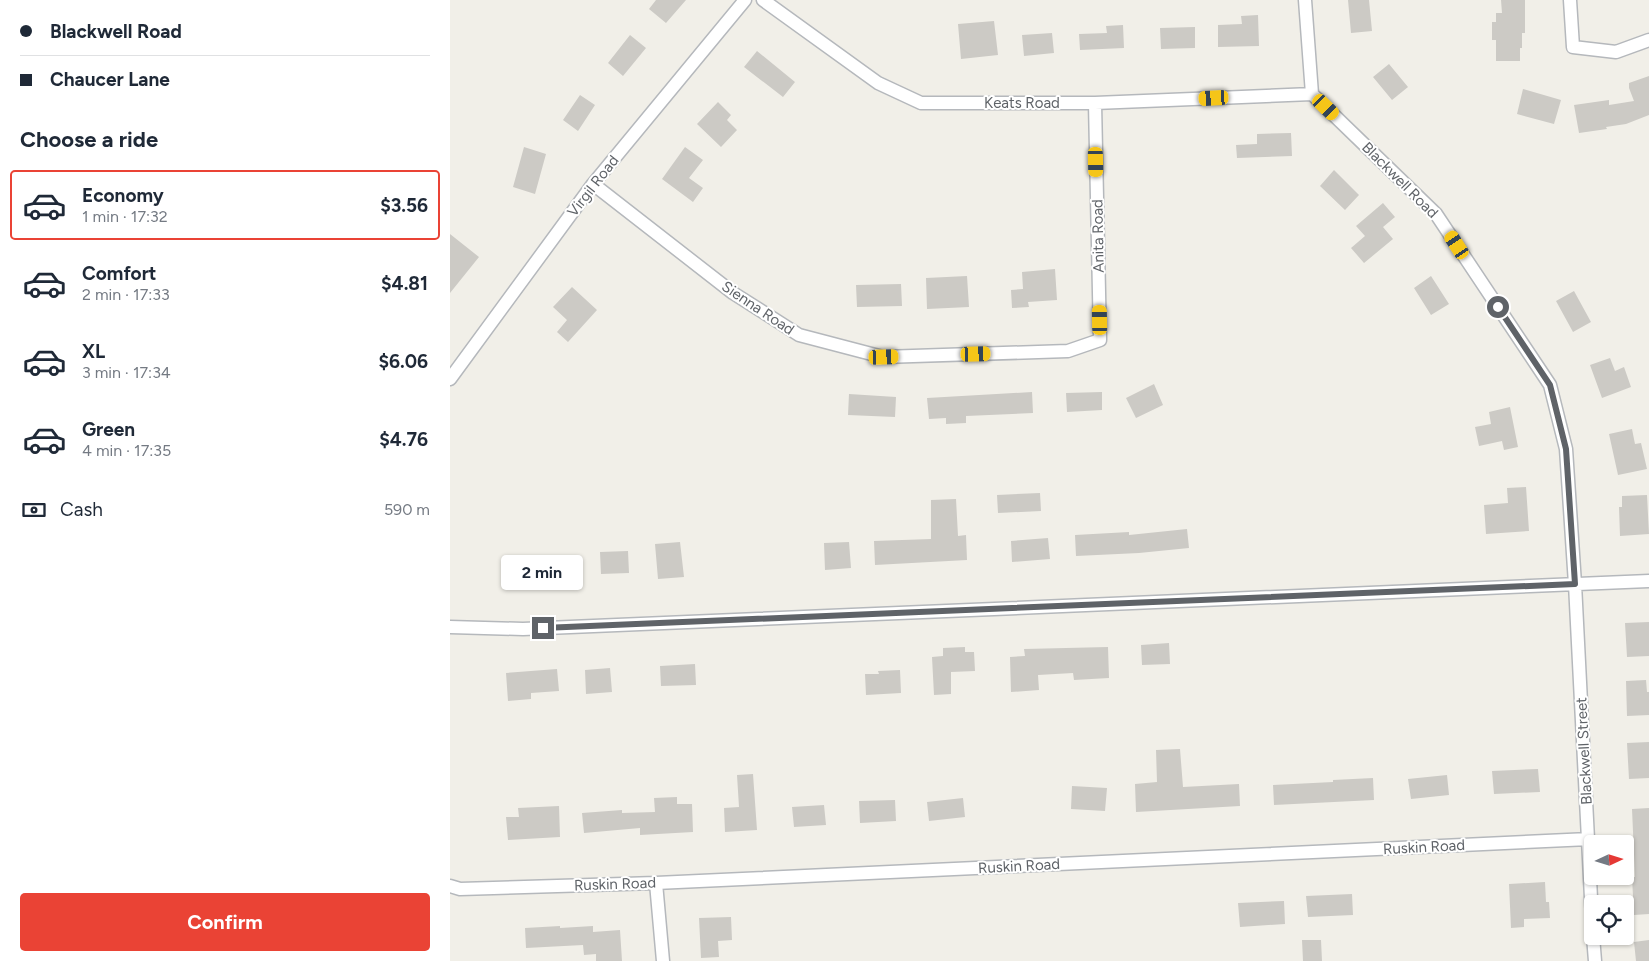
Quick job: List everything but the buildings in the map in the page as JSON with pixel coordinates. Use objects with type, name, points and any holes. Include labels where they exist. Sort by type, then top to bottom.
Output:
[{"type":"street","name":"Virgil Road","points":[[450,379],[594,184],[745,0]]},
{"type":"street","name":"Keats Road","points":[[763,0],[878,83],[921,103],[1095,103],[1312,94]]},
{"type":"street","points":[[1305,0],[1312,94]]},
{"type":"street","points":[[1570,0],[1573,47],[1616,52],[1649,40]]},
{"type":"street","name":"Blackwell Road","points":[[1312,94],[1436,214],[1550,385],[1566,449],[1575,584]]},
{"type":"street","name":"Anita Road","points":[[1095,103],[1100,340]]},
{"type":"street","name":"Sienna Road","points":[[594,184],[733,294],[798,335],[884,357],[1068,351],[1100,340]]},
{"type":"street","points":[[450,627],[523,629],[1649,580]]},
{"type":"street","name":"Blackwell Street","points":[[1575,584],[1589,835]]},
{"type":"street","name":"Ruskin Road","points":[[450,886],[460,889],[656,883],[1584,839]]},
{"type":"street","points":[[656,883],[663,961]]},
{"type":"street","points":[[1594,945],[1595,961]]},
{"type":"route","points":[[543,628],[1575,584],[1566,449],[1550,385],[1498,307]]}]
